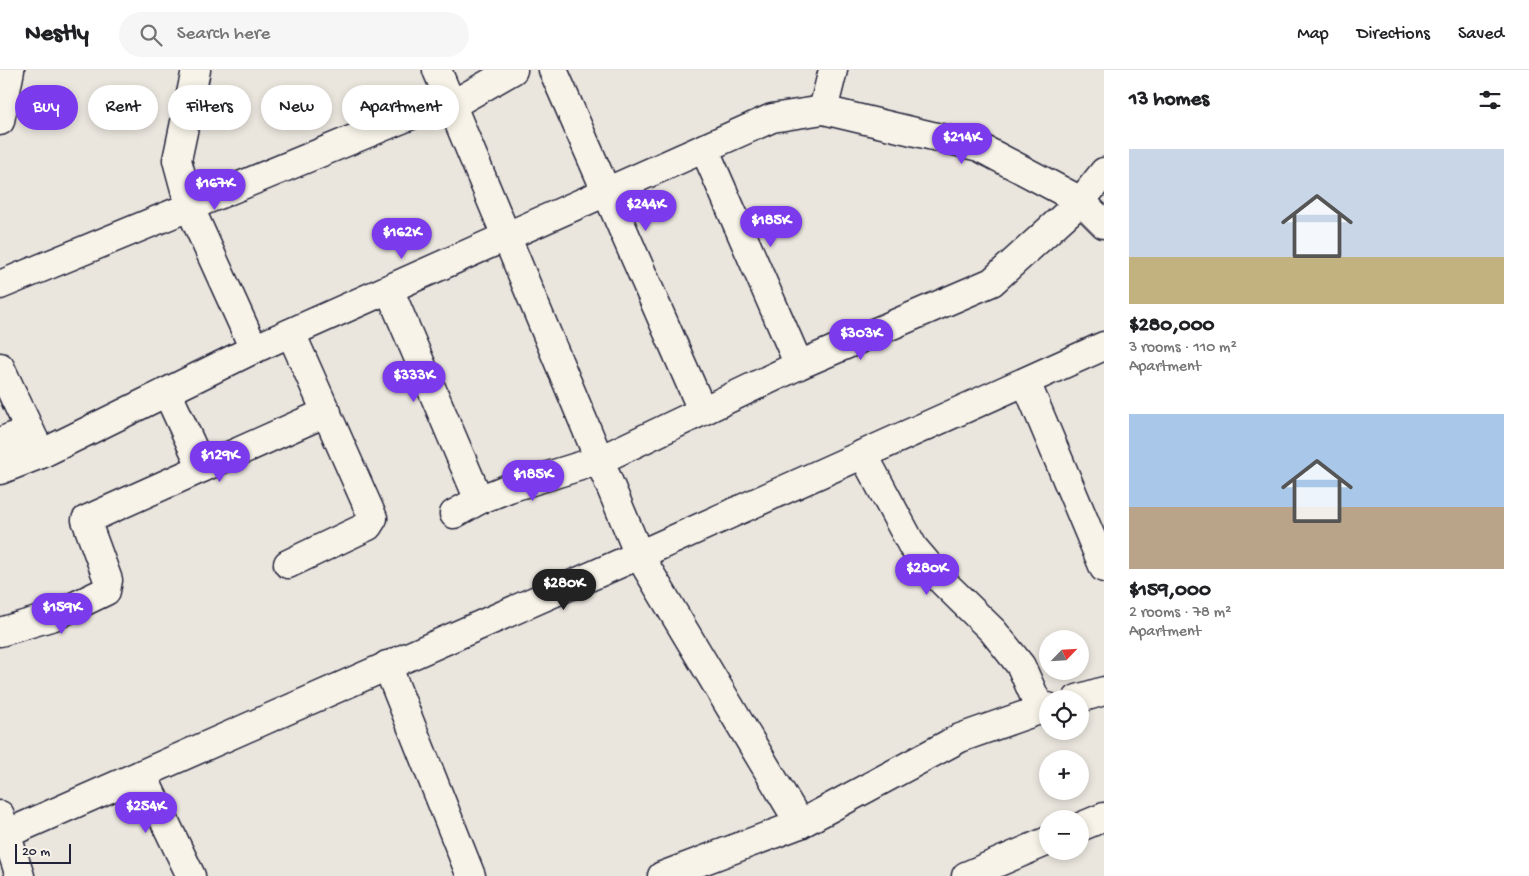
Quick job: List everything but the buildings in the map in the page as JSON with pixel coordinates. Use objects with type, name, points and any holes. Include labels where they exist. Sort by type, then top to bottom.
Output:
[{"type":"street","points":[[0,121],[10,70]]},
{"type":"street","points":[[196,70],[176,160],[190,208],[254,349]]},
{"type":"street","points":[[437,70],[443,85]]},
{"type":"street","points":[[459,99],[514,70]]},
{"type":"street","points":[[553,70],[702,410]]},
{"type":"street","points":[[822,110],[833,70]]},
{"type":"street","points":[[0,470],[41,454],[254,349],[772,118],[822,110],[979,147],[1081,201],[1104,224]]},
{"type":"street","points":[[459,125],[639,554],[800,824]]},
{"type":"street","points":[[0,285],[381,130]]},
{"type":"street","points":[[704,148],[799,365]]},
{"type":"street","points":[[454,514],[479,500],[546,476],[600,460],[799,365],[992,282],[1081,201],[1104,172]]},
{"type":"street","points":[[389,289],[479,500]]},
{"type":"street","points":[[288,564],[368,526],[373,518],[291,333]]},
{"type":"street","points":[[20,876],[3,825],[142,774],[1104,346]]},
{"type":"street","points":[[0,367],[41,454]]},
{"type":"street","points":[[1026,382],[1095,520],[1104,568]]},
{"type":"street","points":[[167,392],[202,468]]},
{"type":"street","points":[[0,632],[54,616],[106,591],[108,580],[86,520],[327,412]]},
{"type":"street","points":[[0,442],[30,430]]},
{"type":"street","points":[[864,454],[913,547],[943,582],[993,631],[1021,666],[1039,699]]},
{"type":"street","points":[[387,664],[471,876]]},
{"type":"street","points":[[1089,695],[1104,691]]},
{"type":"street","points":[[662,876],[800,824],[960,738],[1039,710]]},
{"type":"street","points":[[142,774],[191,876]]},
{"type":"street","points":[[1089,823],[1104,817]]},
{"type":"street","points":[[966,876],[1039,845]]}]
